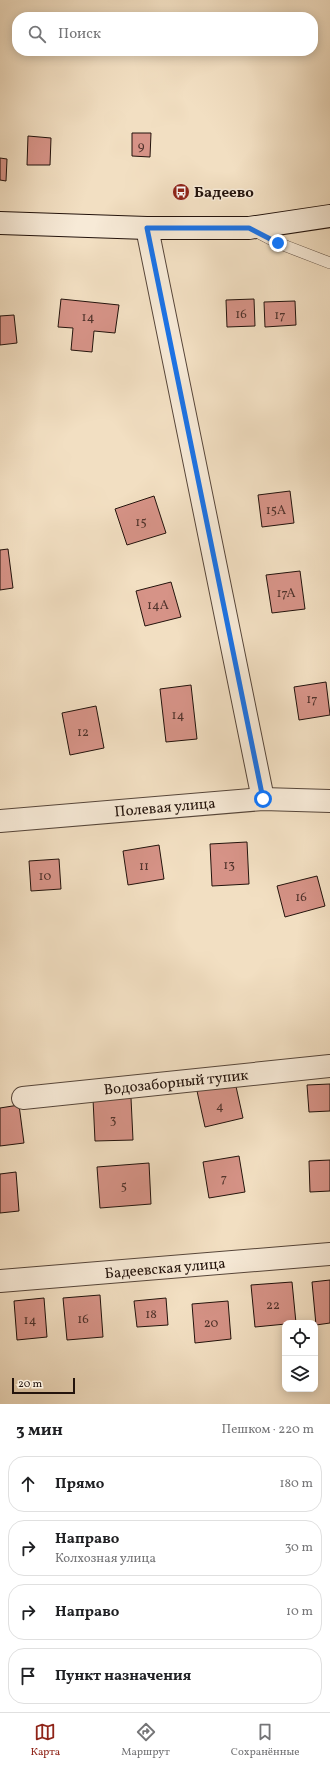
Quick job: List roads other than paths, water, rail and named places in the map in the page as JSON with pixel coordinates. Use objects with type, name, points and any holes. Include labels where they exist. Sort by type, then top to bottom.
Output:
[{"type":"street","points":[[0,223],[147,228],[249,228],[330,216]]},
{"type":"street","points":[[147,228],[263,799]]},
{"type":"street","name":"Полевая улица","points":[[0,821],[263,799],[330,801]]},
{"type":"street","name":"Водозаборный тупик","points":[[23,1098],[330,1066]]},
{"type":"street","name":"Бадеевская улица","points":[[0,1281],[330,1254]]},
{"type":"lane","points":[[249,228],[278,243],[330,263]]},
{"type":"place","name":"Бадеево","points":[[181,192]]}]
